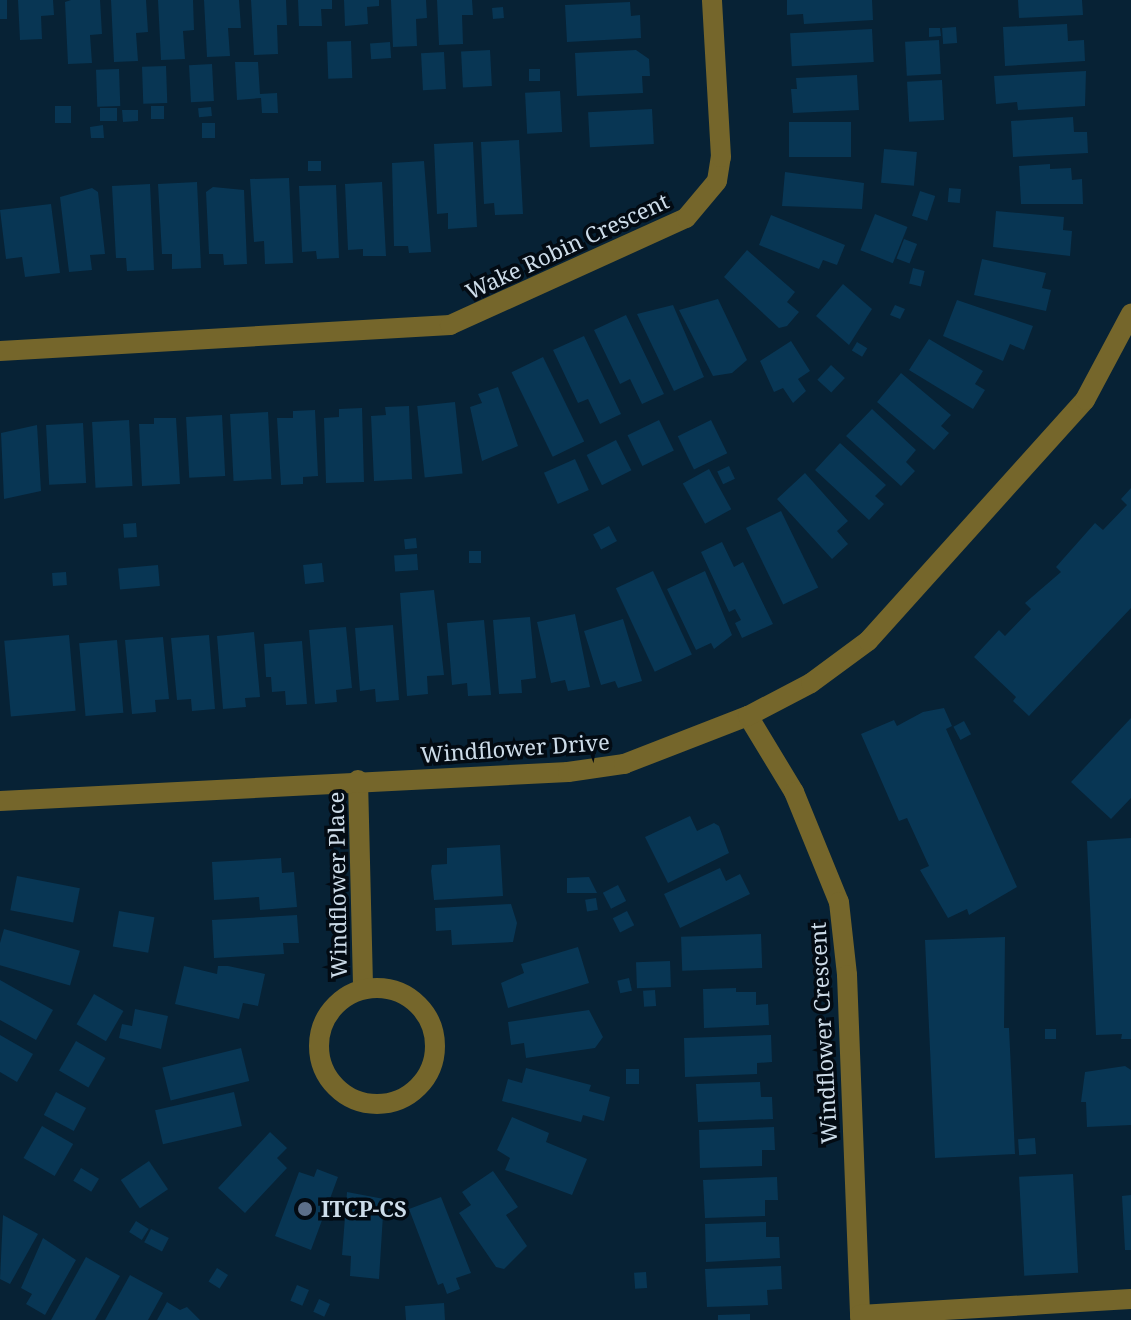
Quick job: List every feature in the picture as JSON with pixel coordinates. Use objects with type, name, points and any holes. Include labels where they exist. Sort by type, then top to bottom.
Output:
[{"type":"street","name":"Wake Robin Crescent","points":[[0,351],[450,325],[686,218],[717,181],[721,157],[712,0]]},
{"type":"street","name":"Windflower Drive","points":[[0,801],[358,780],[568,772],[624,764],[748,716],[811,683],[868,641],[1053,440],[1123,354],[1131,314]]},
{"type":"street","name":"Windflower Crescent","points":[[748,716],[794,792],[839,902],[847,975],[860,1317]]},
{"type":"street","name":"Windflower Place","points":[[358,780],[363,989]]},
{"type":"street","name":"Windflower Place","points":[[381,988],[407,997],[427,1015],[434,1032],[435,1051],[421,1084],[390,1102],[351,1098],[335,1086],[321,1059],[321,1029],[330,1011],[363,989],[381,988]]},
{"type":"street","points":[[860,1317],[1131,1299]]},
{"type":"building","points":[[0,0],[7,0],[7,19],[0,19]]},
{"type":"building","points":[[18,0],[53,0],[54,15],[41,16],[42,39],[20,40]]},
{"type":"building","points":[[100,0],[102,34],[90,35],[92,63],[68,64],[65,2]]},
{"type":"building","points":[[111,0],[146,0],[148,32],[136,33],[138,61],[114,62]]},
{"type":"building","points":[[158,0],[193,0],[194,30],[183,31],[185,59],[161,60]]},
{"type":"building","points":[[204,0],[239,0],[241,28],[228,28],[230,56],[207,57]]},
{"type":"building","points":[[251,0],[286,0],[287,25],[277,25],[278,54],[254,55]]},
{"type":"building","points":[[298,0],[332,0],[332,9],[321,9],[322,26],[299,26]]},
{"type":"building","points":[[344,0],[379,0],[379,6],[367,7],[368,24],[345,26]]},
{"type":"building","points":[[391,0],[426,0],[427,18],[416,19],[417,46],[393,47]]},
{"type":"building","points":[[437,0],[472,0],[473,15],[462,15],[463,44],[439,45]]},
{"type":"building","points":[[787,0],[872,0],[873,20],[804,24],[803,14],[787,15]]},
{"type":"building","points":[[1018,0],[1082,0],[1083,15],[1019,18]]},
{"type":"building","points":[[630,2],[631,16],[640,15],[641,38],[567,42],[565,5]]},
{"type":"building","points":[[503,7],[504,18],[493,19],[492,8]]},
{"type":"building","points":[[1067,24],[1068,41],[1084,40],[1085,61],[1005,66],[1003,27]]},
{"type":"building","points":[[956,27],[957,43],[943,44],[942,28]]},
{"type":"building","points":[[929,28],[940,28],[941,36],[929,37]]},
{"type":"building","points":[[872,29],[874,62],[792,66],[790,33]]},
{"type":"building","points":[[939,40],[941,74],[907,76],[905,42]]},
{"type":"building","points":[[351,41],[352,78],[328,79],[327,42]]},
{"type":"building","points":[[390,42],[391,58],[371,59],[370,43]]},
{"type":"building","points":[[490,50],[492,86],[463,87],[461,52]]},
{"type":"building","points":[[636,50],[649,59],[650,76],[642,76],[643,93],[577,96],[575,53]]},
{"type":"building","points":[[444,52],[446,89],[423,90],[421,53]]},
{"type":"building","points":[[235,62],[258,62],[260,94],[277,93],[278,113],[262,113],[261,98],[237,100]]},
{"type":"building","points":[[212,64],[214,101],[191,102],[189,65]]},
{"type":"building","points":[[166,66],[167,103],[143,104],[142,67]]},
{"type":"building","points":[[119,69],[120,106],[97,107],[96,70]]},
{"type":"building","points":[[529,69],[540,69],[540,81],[529,81]]},
{"type":"building","points":[[1086,71],[1085,106],[1018,110],[1017,102],[996,104],[994,76]]},
{"type":"building","points":[[857,75],[859,110],[793,113],[791,89],[797,89],[796,78]]},
{"type":"building","points":[[942,80],[944,120],[909,122],[907,82]]},
{"type":"building","points":[[560,91],[562,132],[527,134],[525,93]]},
{"type":"building","points":[[55,106],[71,106],[71,123],[55,123]]},
{"type":"building","points":[[151,106],[164,106],[164,119],[151,119]]},
{"type":"building","points":[[211,107],[212,116],[199,117],[198,108]]},
{"type":"building","points":[[100,108],[117,108],[117,121],[100,121]]},
{"type":"building","points":[[652,109],[654,144],[590,147],[588,112]]},
{"type":"building","points":[[122,110],[138,110],[138,121],[123,122]]},
{"type":"building","points":[[1073,117],[1074,132],[1087,132],[1088,153],[1013,157],[1011,121]]},
{"type":"building","points":[[789,122],[851,122],[851,157],[789,157]]},
{"type":"building","points":[[202,123],[215,123],[215,138],[202,138]]},
{"type":"building","points":[[103,125],[104,138],[91,138],[90,127]]},
{"type":"building","points":[[519,140],[523,214],[495,215],[494,203],[484,204],[481,142]]},
{"type":"building","points":[[473,142],[477,227],[448,229],[448,213],[437,214],[434,144]]},
{"type":"building","points":[[884,149],[917,152],[914,186],[881,183]]},
{"type":"building","points":[[308,161],[321,161],[321,171],[308,171]]},
{"type":"building","points":[[424,161],[431,252],[409,253],[408,246],[394,246],[392,163]]},
{"type":"building","points":[[1050,164],[1050,169],[1071,168],[1072,180],[1082,179],[1083,204],[1021,204],[1019,166]]},
{"type":"building","points":[[785,172],[864,183],[862,209],[782,206]]},
{"type":"building","points":[[289,178],[293,263],[265,264],[264,241],[254,242],[250,179]]},
{"type":"building","points":[[197,182],[201,268],[172,269],[172,254],[162,254],[158,184]]},
{"type":"building","points":[[382,182],[386,256],[363,256],[363,249],[348,250],[345,184]]},
{"type":"building","points":[[150,184],[154,270],[127,271],[126,258],[116,258],[112,186]]},
{"type":"building","points":[[336,185],[339,258],[317,259],[316,251],[302,252],[299,186]]},
{"type":"building","points":[[213,187],[244,190],[247,264],[224,265],[223,254],[209,254],[206,192]]},
{"type":"building","points":[[92,188],[98,192],[105,254],[90,255],[92,270],[69,272],[60,197]]},
{"type":"building","points":[[949,188],[961,189],[960,203],[948,202]]},
{"type":"building","points":[[920,191],[935,196],[927,221],[912,216]]},
{"type":"building","points":[[51,204],[60,273],[25,277],[22,257],[6,259],[0,210]]},
{"type":"building","points":[[996,211],[1064,217],[1063,230],[1072,231],[1070,256],[993,247]]},
{"type":"building","points":[[875,214],[907,227],[893,263],[860,250]]},
{"type":"building","points":[[771,215],[845,245],[837,265],[823,260],[819,269],[759,245]]},
{"type":"building","points":[[904,239],[917,244],[910,264],[896,259]]},
{"type":"building","points":[[747,250],[795,292],[787,302],[799,312],[787,326],[779,328],[724,277]]},
{"type":"building","points":[[982,259],[1046,273],[1042,288],[1051,290],[1046,311],[974,295]]},
{"type":"building","points":[[913,268],[925,271],[921,286],[909,284]]},
{"type":"building","points":[[843,284],[872,309],[849,345],[816,316]]},
{"type":"building","points":[[718,299],[747,360],[732,373],[713,376],[679,310]]},
{"type":"building","points":[[957,300],[1033,326],[1024,350],[1010,344],[1003,361],[943,336]]},
{"type":"building","points":[[673,305],[704,377],[674,391],[637,314]]},
{"type":"building","points":[[895,305],[905,309],[900,319],[890,315]]},
{"type":"building","points":[[626,315],[664,394],[642,404],[630,379],[620,384],[594,330]]},
{"type":"building","points":[[584,336],[621,414],[600,424],[588,399],[578,403],[553,350]]},
{"type":"building","points":[[929,339],[983,371],[975,384],[985,390],[973,409],[909,370]]},
{"type":"building","points":[[791,341],[810,371],[798,379],[806,391],[793,403],[783,388],[774,392],[760,361]]},
{"type":"building","points":[[857,342],[867,348],[862,357],[852,351]]},
{"type":"building","points":[[543,357],[584,441],[553,457],[512,372]]},
{"type":"building","points":[[831,365],[845,378],[831,393],[817,380]]},
{"type":"building","points":[[901,373],[951,415],[941,426],[949,433],[934,450],[877,402]]},
{"type":"building","points":[[498,387],[518,446],[482,461],[470,407],[482,403],[478,394]]},
{"type":"building","points":[[455,402],[463,474],[425,478],[417,406]]},
{"type":"building","points":[[409,406],[412,479],[374,481],[371,416],[386,415],[385,407]]},
{"type":"building","points":[[362,408],[364,482],[326,483],[324,418],[339,417],[339,409]]},
{"type":"building","points":[[872,409],[916,450],[906,462],[915,471],[901,486],[846,436]]},
{"type":"building","points":[[315,410],[318,476],[303,477],[303,484],[281,485],[277,418],[293,418],[293,411]]},
{"type":"building","points":[[268,412],[272,479],[234,481],[230,414]]},
{"type":"building","points":[[222,415],[225,476],[189,478],[186,417]]},
{"type":"building","points":[[154,418],[176,418],[180,484],[142,486],[139,424],[154,424]]},
{"type":"building","points":[[129,420],[132,486],[96,488],[92,422]]},
{"type":"building","points":[[659,420],[674,451],[642,466],[628,435]]},
{"type":"building","points":[[711,420],[727,453],[694,469],[678,436]]},
{"type":"building","points":[[83,423],[86,483],[49,485],[46,425]]},
{"type":"building","points":[[37,425],[41,491],[4,499],[1,433]]},
{"type":"building","points":[[616,440],[631,470],[602,485],[587,455]]},
{"type":"building","points":[[840,443],[886,485],[875,496],[884,504],[869,520],[815,470]]},
{"type":"building","points":[[575,459],[589,490],[558,504],[544,473]]},
{"type":"building","points":[[729,466],[735,479],[723,484],[717,471]]},
{"type":"building","points":[[709,469],[731,509],[705,524],[683,484]]},
{"type":"building","points":[[805,473],[848,521],[837,531],[848,544],[832,559],[777,499]]},
{"type":"building","points":[[1131,488],[1131,608],[1029,716],[1013,701],[1016,697],[974,657],[999,630],[1005,636],[1031,609],[1025,603],[1061,572],[1056,567],[1095,523],[1103,530],[1127,505],[1121,499]]},
{"type":"building","points":[[781,511],[818,587],[783,604],[746,528]]},
{"type":"building","points":[[136,523],[137,537],[124,538],[123,524]]},
{"type":"building","points":[[609,526],[617,541],[601,549],[593,534]]},
{"type":"building","points":[[416,538],[417,548],[405,549],[404,539]]},
{"type":"building","points":[[722,542],[734,567],[743,562],[773,624],[742,638],[735,623],[741,620],[735,609],[729,612],[701,552]]},
{"type":"building","points":[[469,551],[481,551],[481,563],[469,563]]},
{"type":"building","points":[[417,554],[418,570],[395,572],[394,556]]},
{"type":"building","points":[[322,563],[324,582],[305,584],[303,565]]},
{"type":"building","points":[[158,565],[160,586],[120,589],[118,568]]},
{"type":"building","points":[[653,571],[692,654],[655,672],[616,588]]},
{"type":"building","points":[[705,571],[732,635],[714,649],[711,643],[696,650],[667,589]]},
{"type":"building","points":[[66,572],[67,585],[53,586],[52,573]]},
{"type":"building","points":[[434,590],[444,675],[427,676],[428,694],[407,696],[400,593]]},
{"type":"building","points":[[575,614],[590,687],[568,691],[565,680],[551,683],[537,622]]},
{"type":"building","points":[[530,617],[536,678],[521,680],[522,693],[499,694],[493,620]]},
{"type":"building","points":[[623,619],[642,681],[618,688],[615,681],[601,685],[584,631]]},
{"type":"building","points":[[484,620],[491,695],[468,696],[467,683],[452,685],[447,623]]},
{"type":"building","points":[[393,625],[399,700],[376,702],[375,689],[360,691],[355,628]]},
{"type":"building","points":[[346,627],[352,688],[336,690],[337,702],[315,704],[309,630]]},
{"type":"building","points":[[254,632],[260,697],[245,698],[246,707],[223,709],[217,636]]},
{"type":"building","points":[[69,635],[76,711],[11,716],[4,641]]},
{"type":"building","points":[[209,635],[215,709],[192,711],[191,699],[177,700],[171,638]]},
{"type":"building","points":[[163,637],[169,699],[155,700],[156,712],[132,714],[125,640]]},
{"type":"building","points":[[117,640],[123,713],[86,716],[79,643]]},
{"type":"building","points":[[302,641],[307,704],[286,705],[285,691],[272,692],[271,677],[266,677],[264,644]]},
{"type":"building","points":[[944,708],[952,726],[946,729],[1017,887],[969,915],[967,909],[948,918],[920,870],[929,866],[907,818],[899,821],[861,734],[894,720],[897,726],[923,712]]},
{"type":"building","points":[[1131,718],[1131,798],[1111,819],[1071,782]]},
{"type":"building","points":[[964,721],[971,734],[960,740],[953,727]]},
{"type":"building","points":[[690,816],[697,831],[714,823],[719,826],[729,853],[668,883],[645,837]]},
{"type":"building","points":[[1131,838],[1131,1039],[1121,1039],[1122,1034],[1096,1035],[1087,841]]},
{"type":"building","points":[[500,845],[503,896],[434,900],[432,865],[447,864],[447,848]]},
{"type":"building","points":[[281,858],[282,873],[294,872],[297,907],[260,910],[259,897],[214,900],[212,862]]},
{"type":"building","points":[[720,868],[726,881],[740,874],[750,894],[680,928],[664,894]]},
{"type":"building","points":[[17,876],[80,888],[73,923],[10,910]]},
{"type":"building","points":[[589,877],[597,893],[567,893],[567,878]]},
{"type":"building","points":[[618,885],[626,901],[611,909],[603,893]]},
{"type":"building","points":[[596,898],[598,910],[587,912],[585,900]]},
{"type":"building","points":[[511,904],[517,923],[513,942],[452,945],[451,930],[436,931],[435,908]]},
{"type":"building","points":[[119,911],[154,917],[148,953],[113,946]]},
{"type":"building","points":[[627,911],[634,925],[620,933],[613,918]]},
{"type":"building","points":[[297,915],[299,943],[283,943],[284,954],[214,958],[212,920]]},
{"type":"building","points":[[4,929],[80,951],[70,985],[0,965],[0,943]]},
{"type":"building","points":[[761,934],[762,968],[682,971],[681,937]]},
{"type":"building","points":[[1005,937],[1004,1028],[1009,1028],[1015,1154],[935,1158],[925,940]]},
{"type":"building","points":[[578,947],[589,983],[508,1008],[501,983],[524,973],[521,964]]},
{"type":"building","points":[[670,961],[671,987],[637,988],[636,962]]},
{"type":"building","points":[[184,966],[217,974],[218,966],[228,966],[265,974],[258,1006],[243,1003],[239,1019],[175,1004]]},
{"type":"building","points":[[629,978],[632,991],[620,993],[617,981]]},
{"type":"building","points":[[0,980],[53,1010],[36,1040],[0,1020]]},
{"type":"building","points":[[736,988],[736,992],[756,992],[756,1005],[768,1004],[769,1025],[704,1028],[703,989]]},
{"type":"building","points":[[655,990],[656,1006],[644,1007],[643,991]]},
{"type":"building","points":[[94,994],[123,1011],[106,1041],[77,1024]]},
{"type":"building","points":[[135,1009],[168,1016],[161,1049],[119,1038],[122,1024],[132,1026]]},
{"type":"building","points":[[589,1010],[603,1037],[595,1048],[526,1058],[524,1043],[511,1045],[508,1022]]},
{"type":"building","points":[[1045,1029],[1056,1029],[1056,1039],[1045,1039]]},
{"type":"building","points":[[0,1035],[33,1054],[17,1082],[0,1072]]},
{"type":"building","points":[[771,1035],[772,1062],[757,1063],[757,1074],[685,1077],[684,1038]]},
{"type":"building","points":[[76,1041],[105,1058],[88,1087],[59,1070]]},
{"type":"building","points":[[241,1048],[249,1081],[171,1101],[162,1068]]},
{"type":"building","points":[[1125,1066],[1131,1070],[1131,1125],[1087,1127],[1086,1102],[1081,1102],[1085,1072]]},
{"type":"building","points":[[526,1068],[591,1085],[589,1091],[610,1097],[604,1121],[583,1115],[581,1122],[502,1101],[508,1079],[522,1083]]},
{"type":"building","points":[[626,1069],[639,1069],[639,1084],[626,1084]]},
{"type":"building","points":[[760,1082],[761,1097],[772,1097],[773,1119],[698,1122],[696,1084]]},
{"type":"building","points":[[56,1092],[86,1108],[74,1131],[44,1115]]},
{"type":"building","points":[[234,1092],[242,1126],[163,1144],[155,1110]]},
{"type":"building","points":[[512,1117],[549,1133],[546,1142],[587,1159],[572,1195],[505,1170],[510,1158],[497,1150]]},
{"type":"building","points":[[42,1126],[73,1144],[55,1176],[24,1158]]},
{"type":"building","points":[[774,1127],[775,1150],[762,1150],[762,1166],[700,1168],[699,1130]]},
{"type":"building","points":[[270,1132],[287,1148],[277,1158],[287,1168],[245,1213],[218,1188]]},
{"type":"building","points":[[1035,1138],[1036,1154],[1019,1155],[1018,1139]]},
{"type":"building","points":[[149,1161],[168,1189],[140,1208],[121,1180]]},
{"type":"building","points":[[81,1168],[99,1179],[91,1192],[73,1181]]},
{"type":"building","points":[[317,1169],[338,1177],[311,1250],[275,1236],[299,1172],[314,1177]]},
{"type":"building","points":[[493,1171],[518,1207],[506,1215],[527,1246],[504,1269],[496,1267],[459,1213],[471,1205],[462,1192]]},
{"type":"building","points":[[1073,1174],[1078,1273],[1024,1276],[1019,1177]]},
{"type":"building","points":[[777,1177],[778,1200],[765,1200],[765,1216],[705,1218],[703,1180]]},
{"type":"building","points":[[347,1192],[384,1199],[379,1279],[350,1276],[351,1256],[342,1255]]},
{"type":"building","points":[[1131,1195],[1131,1250],[1125,1250],[1122,1196]]},
{"type":"building","points":[[441,1197],[471,1273],[456,1278],[460,1289],[447,1294],[443,1283],[438,1285],[409,1209]]},
{"type":"building","points":[[3,1215],[38,1234],[10,1284],[0,1279]]},
{"type":"building","points":[[136,1221],[149,1229],[142,1240],[129,1232]]},
{"type":"building","points":[[766,1222],[766,1237],[779,1237],[780,1258],[706,1262],[705,1224]]},
{"type":"building","points":[[151,1229],[169,1238],[162,1251],[144,1242]]},
{"type":"building","points":[[43,1238],[76,1260],[45,1315],[26,1304],[32,1294],[21,1288]]},
{"type":"building","points":[[86,1257],[120,1276],[95,1320],[51,1320]]},
{"type":"building","points":[[781,1266],[782,1289],[767,1290],[768,1305],[707,1307],[705,1269]]},
{"type":"building","points":[[217,1268],[228,1275],[220,1288],[209,1282]]},
{"type":"building","points":[[646,1272],[647,1288],[635,1289],[634,1273]]},
{"type":"building","points":[[130,1275],[163,1293],[148,1320],[105,1320]]},
{"type":"building","points":[[297,1285],[309,1290],[302,1306],[290,1301]]},
{"type":"building","points":[[319,1299],[330,1304],[324,1317],[313,1312]]},
{"type":"building","points":[[167,1302],[180,1310],[187,1307],[200,1320],[157,1320]]},
{"type":"building","points":[[444,1303],[445,1320],[406,1320],[405,1306]]},
{"type":"building","points":[[750,1314],[750,1320],[718,1320],[718,1315]]},
{"type":"place","name":"ITCP-CS","points":[[305,1209]]}]
